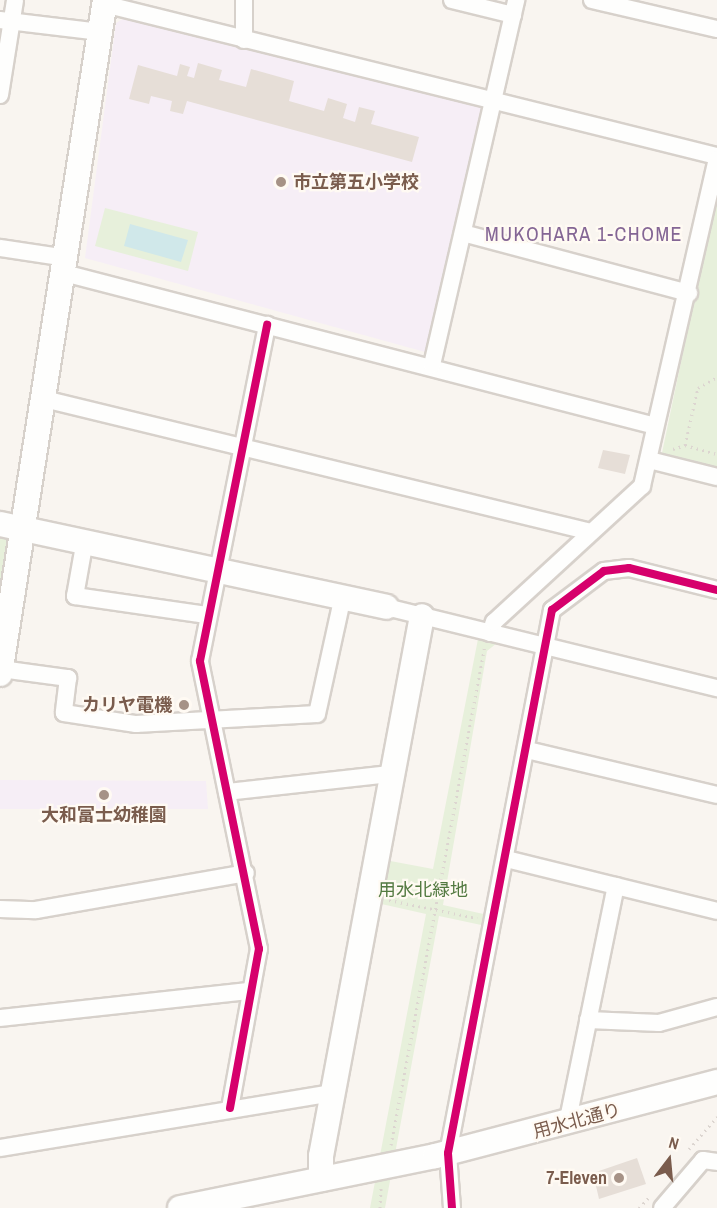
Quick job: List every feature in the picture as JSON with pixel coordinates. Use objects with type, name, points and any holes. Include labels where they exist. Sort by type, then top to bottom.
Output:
[{"type":"street","points":[[0,95],[6,20],[15,0]]},
{"type":"street","points":[[244,0],[244,40]]},
{"type":"street","points":[[432,365],[514,8],[452,0]]},
{"type":"street","points":[[592,0],[717,29]]},
{"type":"street","points":[[343,596],[317,714],[214,722],[136,724],[64,713],[68,678],[1,671],[66,265],[105,2],[244,40],[717,158],[689,293],[642,486],[494,622],[490,633]]},
{"type":"street","points":[[6,20],[100,32]]},
{"type":"street","points":[[463,232],[689,293]]},
{"type":"street","points":[[0,248],[66,265],[267,325],[432,365],[655,426]]},
{"type":"street","points":[[230,1108],[259,949],[246,873],[214,722],[200,678],[207,615],[245,444],[267,325]]},
{"type":"street","points":[[44,399],[245,444],[591,532]]},
{"type":"street","points":[[649,460],[717,477]]},
{"type":"street","points":[[0,524],[219,567],[717,688]]},
{"type":"street","points":[[85,540],[75,596],[207,615]]},
{"type":"street","points":[[452,1208],[441,1155],[506,859],[552,610],[604,571],[629,568],[717,590]]},
{"type":"street","points":[[321,1179],[334,1093],[391,774],[422,616]]},
{"type":"street","points":[[527,750],[717,795]]},
{"type":"street","points":[[227,792],[391,774]]},
{"type":"street","points":[[506,859],[717,910]]},
{"type":"street","points":[[0,909],[36,910],[246,873]]},
{"type":"street","points":[[567,1124],[616,886]]},
{"type":"street","points":[[0,1018],[250,991]]},
{"type":"street","points":[[588,1020],[659,1023],[717,1007]]},
{"type":"street","name":"用水北通り","points":[[180,1208],[441,1155],[567,1124],[717,1082]]},
{"type":"street","points":[[0,1148],[230,1108],[334,1093]]},
{"type":"street","points":[[662,1208],[703,1160],[717,1162]]},
{"type":"path","points":[[686,445],[698,388],[717,377]]},
{"type":"path","points":[[380,1208],[435,909],[490,633]]},
{"type":"path","points":[[390,891],[388,900],[493,921]]},
{"type":"shaded area","name":"市立第五小学校","points":[[126,17],[484,105],[425,352],[85,258],[116,23]]},
{"type":"shaded area","name":"大和富士幼稚園","points":[[0,780],[206,781],[208,809],[0,809]]},
{"type":"green space","points":[[717,189],[717,467],[662,453]]},
{"type":"green space","points":[[105,208],[198,232],[188,271],[95,246]]},
{"type":"green space","points":[[0,531],[10,533],[0,587]]},
{"type":"green space","name":"用水北緑地","points":[[478,639],[497,643],[487,651],[443,905],[488,915],[486,926],[439,916],[385,1208],[370,1208],[426,914],[377,903],[385,860],[433,869]]},
{"type":"water","points":[[130,224],[188,240],[181,262],[124,246]]},
{"type":"building","points":[[198,63],[222,70],[219,80],[246,87],[251,69],[294,81],[289,101],[324,111],[328,98],[347,104],[343,118],[355,122],[359,107],[375,111],[371,124],[419,137],[412,162],[187,101],[183,114],[170,111],[172,101],[151,96],[149,104],[129,99],[138,65],[177,76],[180,64],[190,67],[187,76],[194,78]]},
{"type":"building","points":[[603,450],[630,455],[625,474],[598,468]]},
{"type":"building","name":"7-Eleven","points":[[637,1158],[646,1184],[599,1199],[593,1173]]},
{"type":"cycle path","points":[[230,1108],[259,949],[200,661],[267,325]]},
{"type":"cycle path","points":[[452,1208],[448,1153],[552,610],[604,571],[629,568],[717,590]]},
{"type":"place","name":"市立第五小学校","points":[[281,182]]},
{"type":"place","name":"カリヤ電機","points":[[184,705]]},
{"type":"place","name":"大和富士幼稚園","points":[[104,795]]},
{"type":"place","name":"7-Eleven","points":[[619,1178]]},
{"type":"district","name":"MUKOHARA 1-CHOME","points":[[584,233]]}]
